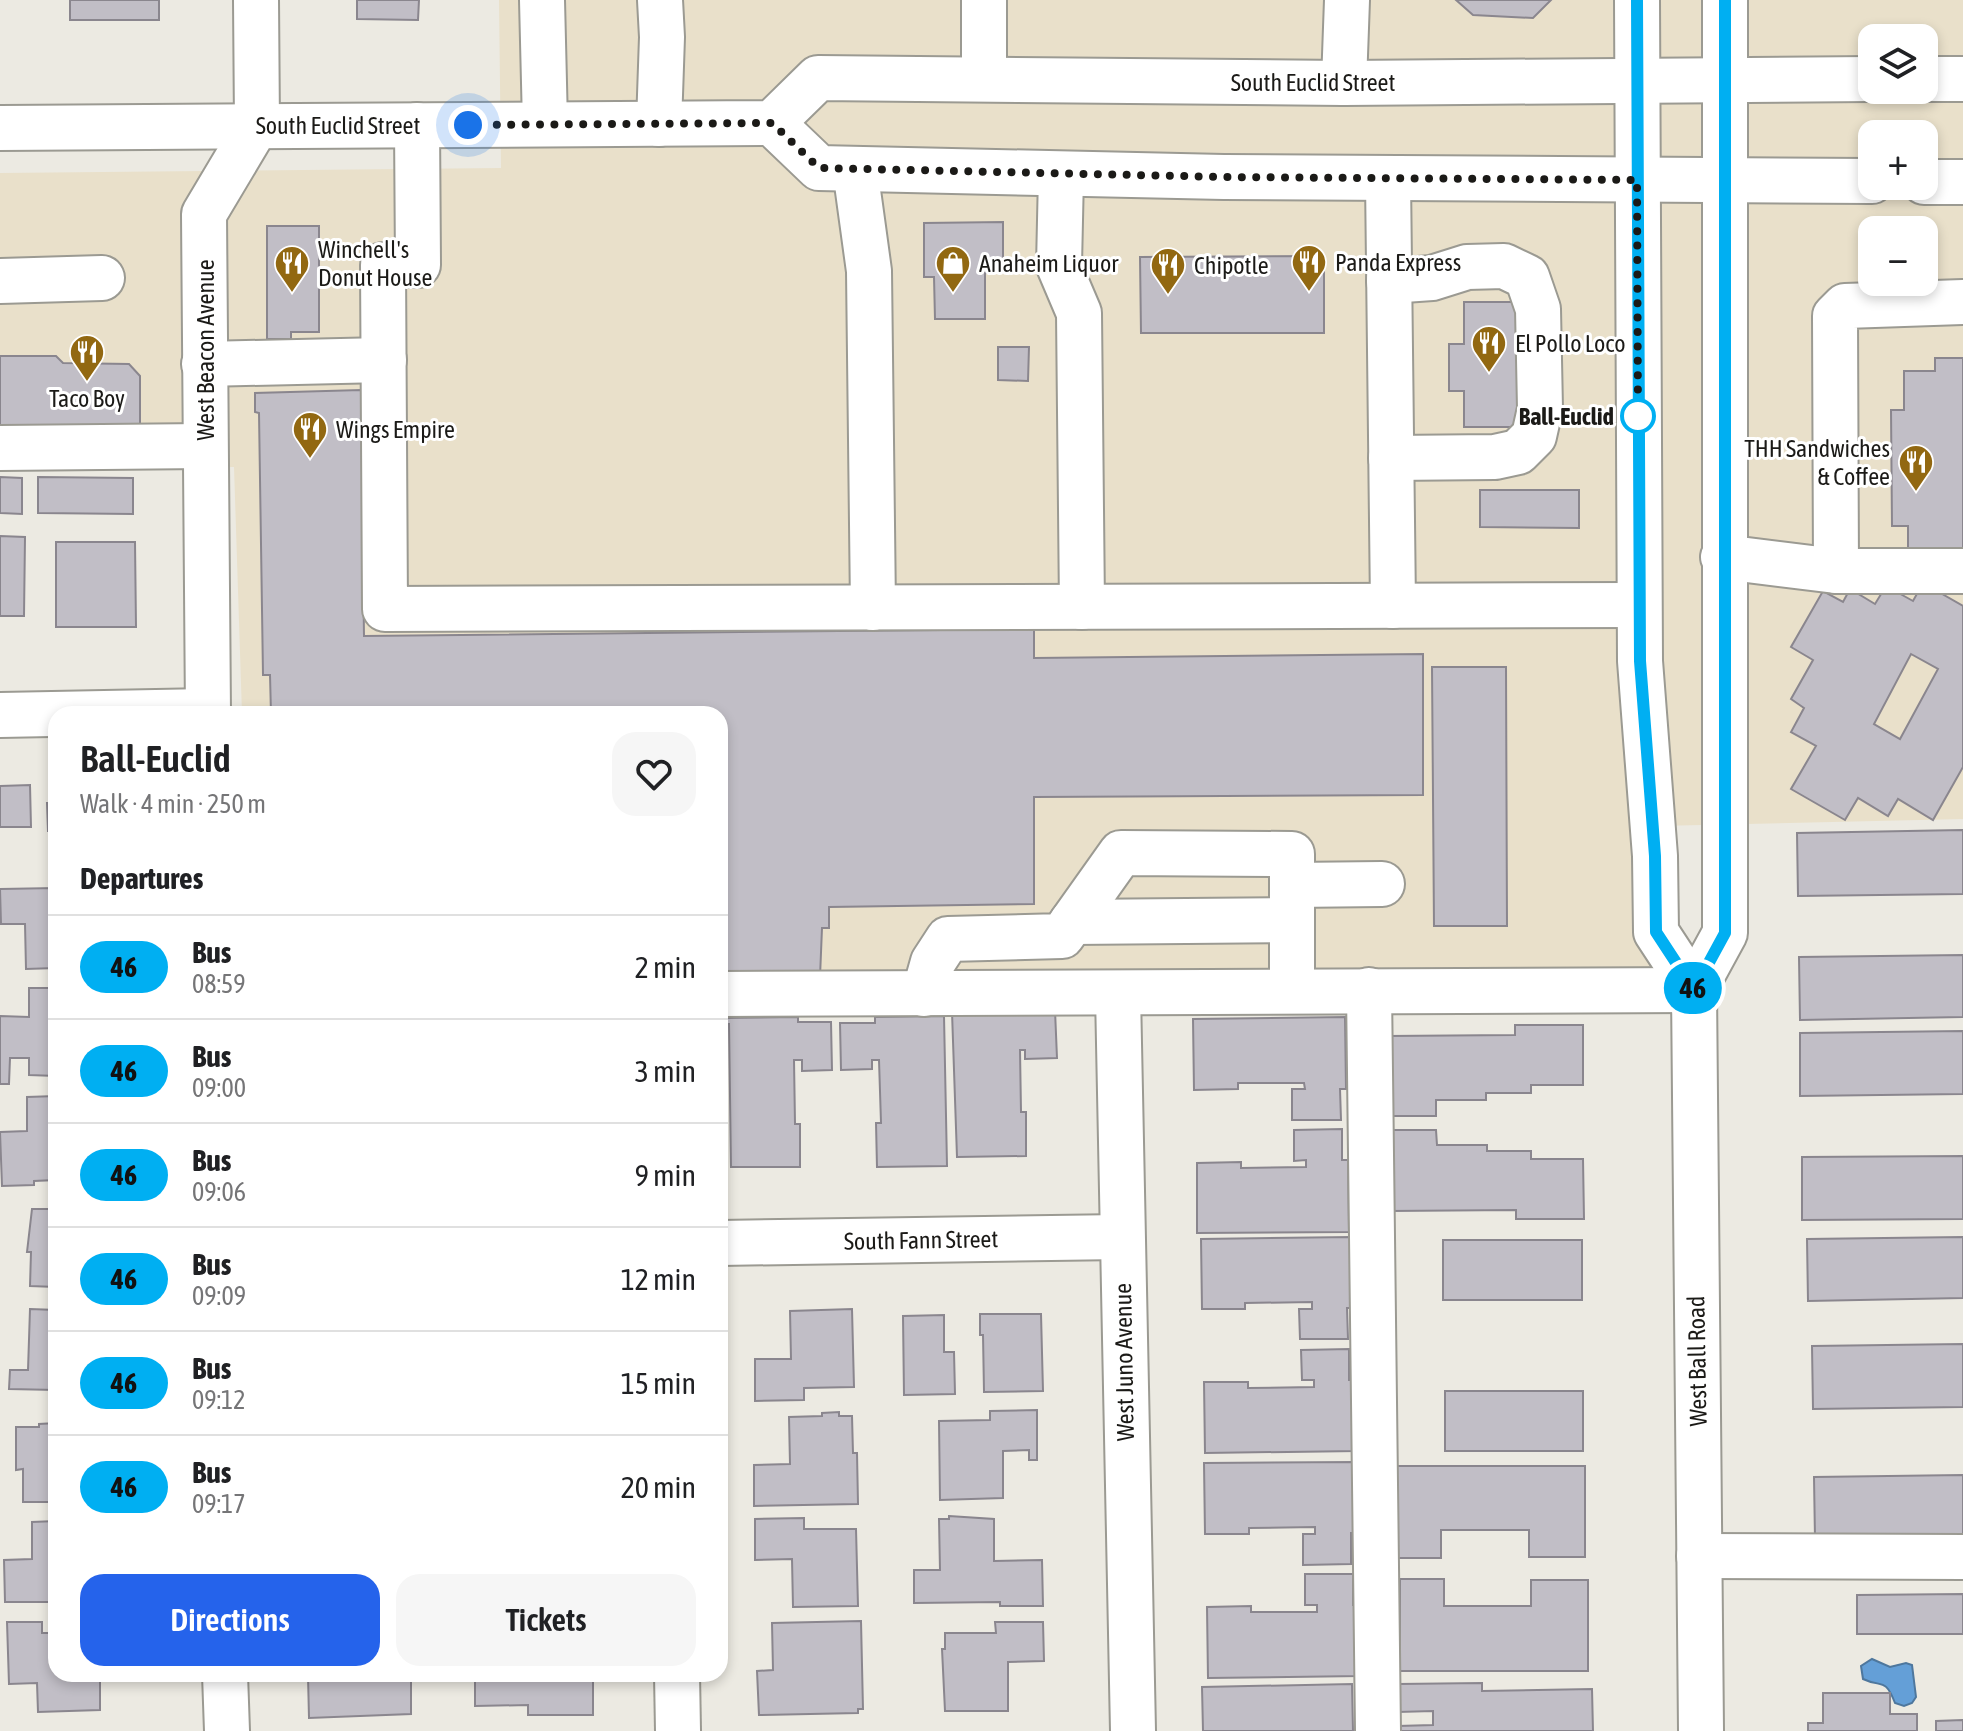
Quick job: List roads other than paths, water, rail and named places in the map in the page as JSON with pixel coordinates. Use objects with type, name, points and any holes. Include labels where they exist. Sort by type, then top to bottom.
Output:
[{"type":"main road","points":[[256,0],[257,125]]},
{"type":"main road","points":[[542,0],[545,124]]},
{"type":"main road","points":[[659,124],[660,0]]},
{"type":"main road","points":[[984,0],[984,79]]},
{"type":"main road","points":[[1344,83],[1347,0]]},
{"type":"main road","points":[[1637,0],[1638,605],[1643,716],[1655,856],[1656,932],[1694,990]]},
{"type":"main road","name":"West Ball Road","points":[[1701,1731],[1694,990],[1725,933],[1725,0]]},
{"type":"main road","name":"South Euclid Street","points":[[0,128],[772,123],[818,78],[1344,83],[1858,79]]},
{"type":"main road","points":[[1938,79],[1963,79]]},
{"type":"main road","points":[[772,123],[819,168],[1061,175],[1858,181]]},
{"type":"main road","name":"West Beacon Avenue","points":[[208,706],[204,214],[257,125]]},
{"type":"main road","points":[[417,125],[418,265],[383,265],[385,609],[1638,605]]},
{"type":"main road","points":[[855,169],[869,271],[873,608]]},
{"type":"main road","points":[[1061,175],[1059,266],[1079,313],[1082,607]]},
{"type":"main road","points":[[1388,179],[1393,606]]},
{"type":"main road","points":[[1938,182],[1963,182]]},
{"type":"main road","points":[[1389,281],[1432,278],[1467,267],[1504,266],[1527,277],[1538,309],[1540,409],[1534,436],[1518,452],[1495,457],[1391,458]]},
{"type":"main road","points":[[0,281],[102,278]]},
{"type":"main road","points":[[1836,571],[1835,316],[1845,306],[1963,302]]},
{"type":"main road","points":[[204,364],[384,360]]},
{"type":"main road","points":[[0,448],[205,446]]},
{"type":"main road","points":[[1723,557],[1836,571],[1963,571]]},
{"type":"main road","points":[[0,715],[48,715]]},
{"type":"main road","points":[[924,994],[933,962],[948,939],[1062,936],[1121,853],[1292,854],[1292,991]]},
{"type":"main road","points":[[1072,922],[1292,903],[1382,884]]},
{"type":"main road","points":[[1369,990],[1378,1731]]},
{"type":"main road","points":[[728,994],[1694,990]]},
{"type":"main road","name":"West Juno Avenue","points":[[1118,994],[1133,1731]]},
{"type":"main road","name":"South Fann Street","points":[[728,1243],[1122,1237]]},
{"type":"main road","points":[[1699,1556],[1963,1557]]},
{"type":"main road","points":[[225,1682],[227,1731]]},
{"type":"main road","points":[[677,1682],[678,1731]]},
{"type":"water","points":[[1872,1659],[1890,1667],[1906,1663],[1912,1665],[1916,1697],[1912,1703],[1904,1706],[1895,1703],[1885,1686],[1863,1679],[1861,1666]]},
{"type":"place","name":"Panda Express","points":[[1309,293]]},
{"type":"place","name":"Winchell's Donut House","points":[[292,294]]},
{"type":"place","name":"Anaheim Liquor","points":[[953,294]]},
{"type":"place","name":"Chipotle","points":[[1168,296]]},
{"type":"place","name":"El Pollo Loco","points":[[1489,374]]},
{"type":"place","name":"Taco Boy","points":[[87,383]]},
{"type":"place","name":"Ball-Euclid","points":[[1638,416]]},
{"type":"place","name":"Wings Empire","points":[[310,460]]},
{"type":"place","name":"THH Sandwiches & Coffee","points":[[1916,493]]}]
